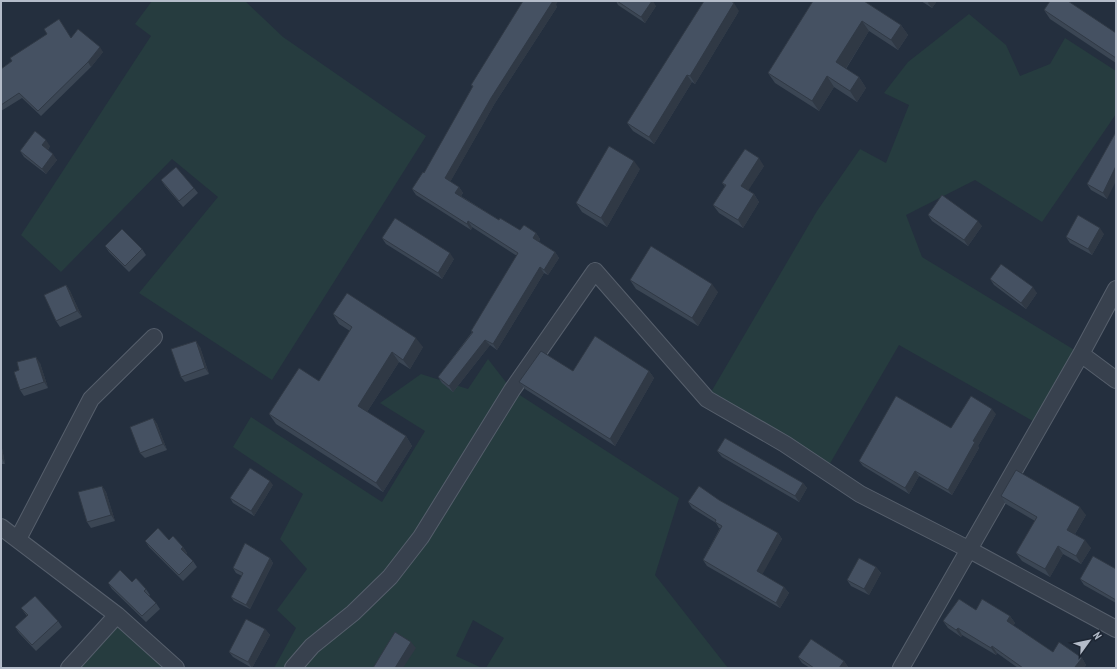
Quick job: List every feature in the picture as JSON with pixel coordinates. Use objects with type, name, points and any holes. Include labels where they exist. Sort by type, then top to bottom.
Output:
[{"type":"street","points":[[293,668],[312,646],[353,613],[390,577],[421,537],[512,390],[595,271],[707,399],[785,444],[860,494],[968,549],[1116,629]]},
{"type":"street","points":[[900,668],[1081,354],[1116,289]]},
{"type":"street","points":[[18,539],[91,399],[154,337]]},
{"type":"street","points":[[1081,354],[1116,380]]},
{"type":"street","points":[[1,527],[117,615],[176,668]]},
{"type":"street","points":[[69,668],[117,615]]},
{"type":"green space","points":[[152,1],[245,1],[283,37],[426,136],[272,380],[139,293],[218,197],[172,159],[61,272],[21,235],[151,36],[135,24]]},
{"type":"green space","points":[[969,14],[1006,45],[1020,76],[1050,64],[1065,38],[1116,71],[1116,114],[1042,222],[975,180],[906,215],[922,257],[1081,354],[1040,425],[899,345],[825,472],[707,399],[817,211],[860,149],[886,163],[909,105],[884,93],[908,62]]},
{"type":"green space","points":[[488,359],[512,390],[679,498],[655,575],[728,668],[486,668],[504,638],[473,620],[456,656],[482,668],[274,668],[296,628],[277,610],[307,569],[280,539],[303,494],[233,447],[251,417],[382,502],[425,431],[380,403],[421,374],[468,389]]},
{"type":"green space","points":[[117,615],[176,668],[69,668]]},
{"type":"building","points":[[523,1],[553,1],[491,98],[445,178],[459,187],[455,193],[499,220],[500,218],[520,230],[524,225],[536,233],[533,238],[555,252],[544,270],[540,267],[493,344],[485,340],[449,386],[438,377],[473,332],[471,331],[518,253],[468,221],[467,224],[412,189],[423,172],[424,173],[473,86],[471,85]]},
{"type":"building","points":[[617,1],[652,1],[641,17]]},
{"type":"building","points":[[704,1],[731,1],[734,3],[690,76],[687,75],[649,137],[627,123]]},
{"type":"building","points":[[813,1],[864,1],[901,25],[891,40],[862,21],[836,62],[859,77],[850,91],[827,76],[812,101],[768,73]]},
{"type":"building","points":[[1050,1],[1068,1],[1116,33],[1116,58],[1044,10]]},
{"type":"building","points":[[59,19],[71,38],[78,29],[100,47],[88,62],[38,111],[19,93],[1,105],[1,69],[12,61],[10,58],[47,34],[44,29]]},
{"type":"building","points":[[35,131],[46,140],[42,145],[53,154],[42,169],[20,151]]},
{"type":"building","points":[[1116,132],[1116,166],[1103,193],[1087,184]]},
{"type":"building","points":[[609,146],[634,161],[601,218],[576,203]]},
{"type":"building","points":[[745,149],[759,158],[741,186],[754,194],[738,220],[713,205],[726,185],[722,183]]},
{"type":"building","points":[[176,167],[194,188],[179,201],[161,180]]},
{"type":"building","points":[[942,195],[978,221],[964,240],[928,215]]},
{"type":"building","points":[[1078,215],[1100,228],[1088,249],[1066,237]]},
{"type":"building","points":[[395,218],[450,253],[438,273],[382,238]]},
{"type":"building","points":[[122,229],[142,249],[125,266],[105,246]]},
{"type":"building","points":[[651,246],[712,284],[692,318],[630,280]]},
{"type":"building","points":[[1001,264],[1033,287],[1021,303],[990,279]]},
{"type":"building","points":[[66,285],[77,311],[56,321],[44,295]]},
{"type":"building","points":[[347,293],[416,338],[403,360],[392,352],[358,406],[406,436],[376,483],[269,414],[299,368],[319,381],[352,327],[333,314]]},
{"type":"building","points":[[595,336],[649,371],[610,439],[519,382],[541,351],[573,371]]},
{"type":"building","points":[[196,341],[205,368],[181,377],[171,349]]},
{"type":"building","points":[[36,357],[44,382],[20,390],[14,372],[19,370],[17,362]]},
{"type":"building","points":[[896,396],[951,428],[971,396],[992,409],[973,441],[975,442],[948,490],[915,471],[905,488],[859,461]]},
{"type":"building","points":[[153,418],[163,444],[140,453],[130,427]]},
{"type":"building","points":[[725,438],[803,483],[795,496],[717,451]]},
{"type":"building","points":[[250,468],[270,481],[251,511],[230,498]]},
{"type":"building","points":[[1016,470],[1080,507],[1067,530],[1085,540],[1076,556],[1058,546],[1045,569],[1016,553],[1037,517],[1001,496]]},
{"type":"building","points":[[102,486],[111,515],[87,522],[78,492]]},
{"type":"building","points":[[699,486],[719,500],[778,533],[757,571],[784,587],[776,603],[703,560],[722,526],[715,522],[716,520],[688,502]]},
{"type":"building","points":[[158,528],[169,540],[173,536],[183,547],[181,549],[193,561],[179,575],[145,541]]},
{"type":"building","points":[[245,543],[270,558],[246,605],[231,597],[243,573],[233,568]]},
{"type":"building","points":[[1093,556],[1116,569],[1116,600],[1080,579]]},
{"type":"building","points":[[859,558],[876,567],[864,589],[847,580]]},
{"type":"building","points":[[120,570],[132,582],[136,578],[146,589],[144,591],[156,603],[142,616],[108,583]]},
{"type":"building","points":[[35,596],[58,621],[32,645],[15,627],[28,615],[21,608]]},
{"type":"building","points":[[959,599],[976,610],[982,599],[1010,616],[1007,621],[1053,652],[1059,642],[1082,658],[1075,667],[1076,668],[1023,668],[992,646],[991,648],[958,628],[956,630],[943,621]]},
{"type":"building","points":[[246,619],[265,629],[248,662],[229,652]]},
{"type":"building","points":[[395,632],[411,642],[395,668],[373,668]]},
{"type":"building","points":[[811,639],[844,661],[839,668],[814,668],[798,657]]}]
